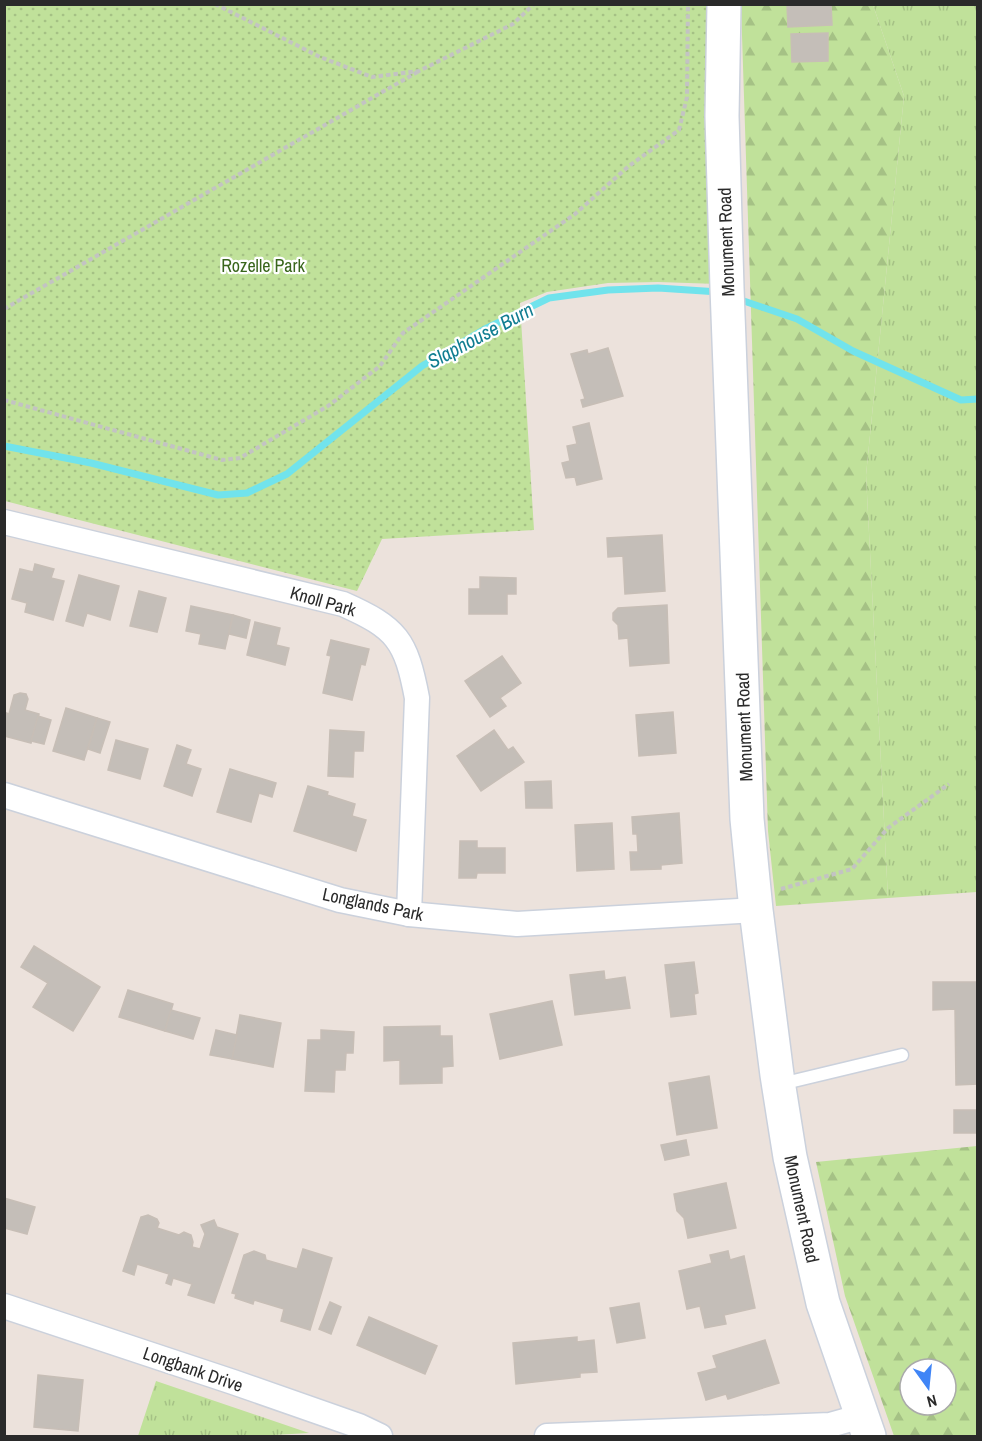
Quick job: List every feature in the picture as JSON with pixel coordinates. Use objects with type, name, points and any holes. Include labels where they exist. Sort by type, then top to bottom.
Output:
[{"type":"main road","name":"Monument Road","points":[[724,4],[722,116],[728,298],[747,819],[755,903],[790,1157],[823,1303],[865,1426]]},
{"type":"street","name":"Knoll Park","points":[[4,522],[343,603],[371,616],[394,633],[410,663],[417,698],[409,914]]},
{"type":"street","name":"Longlands Park","points":[[4,795],[340,900],[409,914],[517,924],[755,903]]},
{"type":"street","name":"Longbank Drive","points":[[4,1306],[233,1382],[359,1426],[380,1437]]},
{"type":"street","points":[[547,1437],[830,1425],[865,1426]]},
{"type":"lane","points":[[779,1085],[902,1055]]},
{"type":"path","points":[[215,4],[320,57],[372,77],[419,71]]},
{"type":"path","points":[[4,309],[419,71],[513,24],[534,4]]},
{"type":"path","points":[[4,400],[222,460],[240,458],[328,406],[380,366],[403,333],[575,214],[628,166],[679,130],[687,97],[688,4]]},
{"type":"path","points":[[755,903],[852,869],[888,828],[949,784]]},
{"type":"green space","name":"Rozelle Park","points":[[4,5],[715,5],[718,284],[608,283],[547,292],[520,303],[534,530],[382,539],[357,591],[5,501]]},
{"type":"green space","points":[[741,5],[873,5],[904,96],[866,475],[888,898],[776,906],[768,831]]},
{"type":"green space","points":[[873,5],[977,5],[977,892],[888,898],[866,475],[904,96]]},
{"type":"green space","points":[[977,1146],[977,1436],[894,1436],[845,1296],[816,1162]]},
{"type":"green space","points":[[156,1381],[309,1433],[257,1436],[138,1436]]},
{"type":"building","points":[[787,4],[831,4],[832,25],[788,27]]},
{"type":"building","points":[[828,33],[828,61],[792,62],[791,34]]},
{"type":"building","points":[[608,348],[623,396],[583,407],[581,400],[585,399],[571,354],[587,350],[588,354]]},
{"type":"building","points":[[589,423],[602,479],[577,485],[575,477],[566,478],[562,463],[570,461],[567,446],[577,444],[573,427]]},
{"type":"building","points":[[662,535],[665,591],[625,594],[623,556],[608,557],[607,538]]},
{"type":"building","points":[[35,564],[54,569],[51,578],[64,581],[53,620],[25,612],[27,603],[12,599],[20,569],[33,572]]},
{"type":"building","points":[[79,575],[119,586],[110,620],[87,613],[83,626],[66,621]]},
{"type":"building","points":[[480,577],[516,578],[516,594],[507,594],[507,614],[469,614],[469,589],[480,589]]},
{"type":"building","points":[[139,591],[166,598],[157,632],[130,626]]},
{"type":"building","points":[[667,605],[669,663],[630,666],[628,638],[619,639],[618,625],[613,620],[613,613],[618,608]]},
{"type":"building","points":[[191,606],[233,615],[225,649],[199,644],[201,634],[186,631]]},
{"type":"building","points":[[233,615],[250,620],[246,638],[229,634]]},
{"type":"building","points":[[255,622],[280,628],[276,645],[289,648],[285,665],[247,655]]},
{"type":"building","points":[[331,640],[369,649],[365,665],[361,664],[352,700],[323,693],[331,656],[327,655]]},
{"type":"building","points":[[502,656],[521,683],[500,698],[506,706],[490,717],[465,681]]},
{"type":"building","points":[[26,694],[28,699],[25,710],[39,714],[31,743],[4,736],[4,712],[9,714],[14,695]]},
{"type":"building","points":[[66,708],[97,718],[84,760],[53,751]]},
{"type":"building","points":[[673,712],[676,753],[639,756],[636,715]]},
{"type":"building","points":[[38,716],[51,720],[44,744],[31,741]]},
{"type":"building","points":[[97,718],[110,722],[100,753],[88,749]]},
{"type":"building","points":[[330,730],[364,732],[363,751],[354,751],[353,777],[328,776]]},
{"type":"building","points":[[494,730],[508,750],[513,747],[524,762],[481,791],[457,756]]},
{"type":"building","points":[[116,740],[148,749],[140,779],[108,770]]},
{"type":"building","points":[[177,745],[191,750],[186,764],[201,769],[192,796],[164,786]]},
{"type":"building","points":[[230,769],[276,783],[272,797],[259,793],[251,822],[217,812]]},
{"type":"building","points":[[551,781],[552,808],[526,808],[525,782]]},
{"type":"building","points":[[308,786],[355,804],[352,816],[366,820],[356,851],[294,831]]},
{"type":"building","points":[[679,813],[682,863],[661,865],[661,869],[631,870],[630,852],[638,852],[637,834],[633,834],[632,817]]},
{"type":"building","points":[[612,823],[614,869],[577,871],[575,825]]},
{"type":"building","points":[[460,841],[477,841],[477,848],[505,848],[505,873],[477,873],[476,878],[459,878]]},
{"type":"building","points":[[34,946],[100,987],[73,1031],[33,1007],[48,983],[21,967]]},
{"type":"building","points":[[694,962],[698,993],[694,994],[696,1014],[671,1017],[665,965]]},
{"type":"building","points":[[604,971],[605,980],[625,977],[630,1008],[575,1015],[570,975]]},
{"type":"building","points":[[933,982],[978,982],[978,1084],[956,1085],[955,1009],[933,1010]]},
{"type":"building","points":[[128,990],[173,1004],[165,1031],[119,1017]]},
{"type":"building","points":[[552,1001],[562,1045],[500,1059],[490,1014]]},
{"type":"building","points":[[171,1010],[200,1018],[193,1039],[165,1031]]},
{"type":"building","points":[[240,1015],[281,1023],[273,1067],[232,1059]]},
{"type":"building","points":[[440,1026],[440,1036],[452,1036],[453,1066],[442,1067],[442,1083],[400,1084],[400,1060],[384,1061],[384,1027]]},
{"type":"building","points":[[216,1030],[237,1035],[232,1059],[210,1055]]},
{"type":"building","points":[[321,1030],[354,1032],[353,1053],[346,1053],[345,1070],[335,1070],[334,1092],[305,1091],[308,1040],[321,1040]]},
{"type":"building","points":[[709,1076],[717,1128],[677,1135],[669,1083]]},
{"type":"building","points":[[954,1110],[978,1110],[978,1133],[954,1133]]},
{"type":"building","points":[[686,1140],[689,1155],[665,1160],[661,1145]]},
{"type":"building","points":[[726,1183],[736,1228],[688,1238],[684,1218],[677,1211],[674,1194]]},
{"type":"building","points":[[4,1198],[35,1207],[27,1234],[4,1228]]},
{"type":"building","points":[[148,1215],[157,1219],[159,1223],[157,1228],[179,1235],[184,1232],[191,1235],[192,1247],[200,1249],[205,1234],[201,1225],[214,1220],[217,1227],[238,1234],[214,1303],[188,1295],[192,1284],[173,1278],[171,1285],[166,1283],[169,1274],[137,1264],[134,1275],[123,1271],[141,1217]]},
{"type":"building","points":[[303,1249],[332,1258],[310,1330],[281,1321],[284,1309],[254,1300],[253,1304],[235,1298],[236,1294],[232,1293],[244,1255],[254,1251],[265,1255],[266,1260],[297,1269]]},
{"type":"building","points":[[728,1251],[730,1260],[744,1256],[755,1308],[724,1315],[726,1324],[705,1328],[700,1306],[687,1309],[679,1271],[712,1263],[710,1255]]},
{"type":"building","points":[[330,1302],[341,1307],[331,1334],[319,1329]]},
{"type":"building","points":[[639,1303],[645,1338],[617,1343],[610,1308]]},
{"type":"building","points":[[369,1317],[437,1346],[425,1374],[357,1345]]},
{"type":"building","points":[[577,1337],[577,1342],[594,1340],[597,1372],[580,1373],[580,1377],[516,1384],[513,1343]]},
{"type":"building","points":[[765,1340],[779,1383],[728,1399],[726,1394],[706,1400],[698,1373],[717,1368],[713,1356]]},
{"type":"building","points":[[38,1375],[83,1380],[78,1431],[34,1427]]},
{"type":"waterway","name":"Slaphouse Burn","points":[[4,446],[91,463],[218,495],[247,493],[287,474],[422,366],[485,329],[549,298],[608,290],[658,288],[719,292]]},
{"type":"waterway","name":"Slaphouse Burn","points":[[735,298],[797,319],[853,351],[961,400],[978,399]]}]
